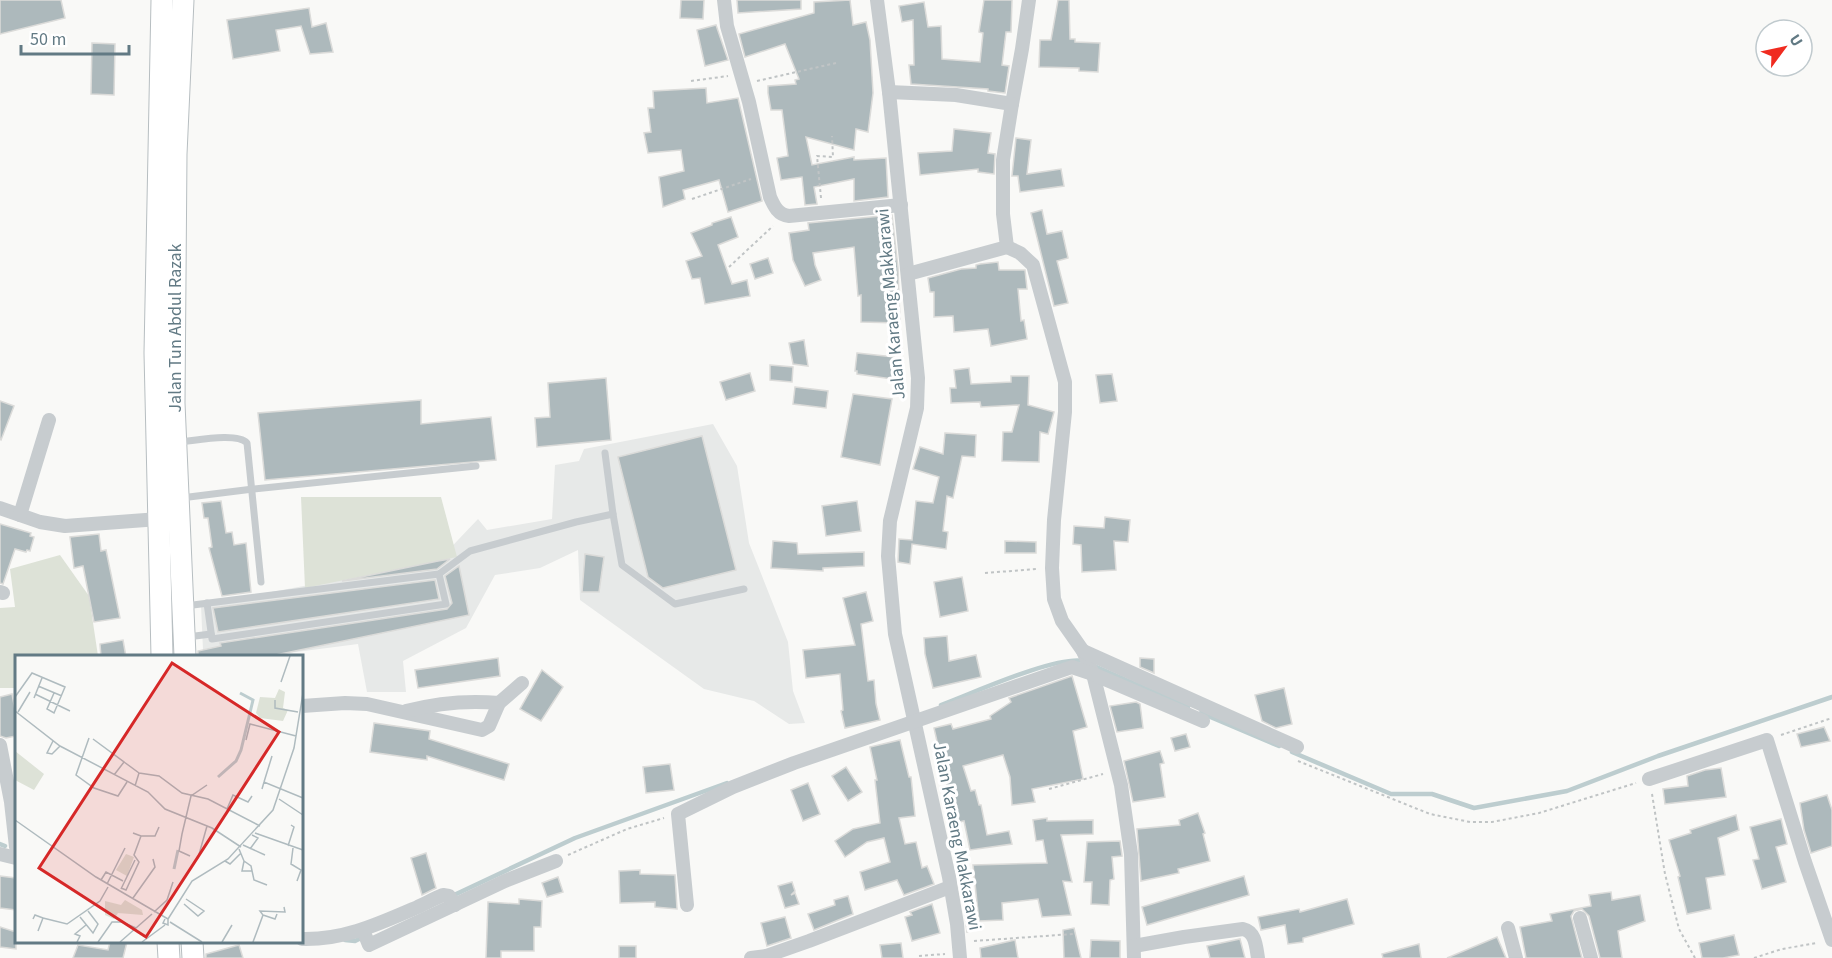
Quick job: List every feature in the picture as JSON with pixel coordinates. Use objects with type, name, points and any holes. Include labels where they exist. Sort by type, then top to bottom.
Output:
[{"type":"main road","name":"Jalan Tun Abdul Razak","points":[[162,0],[165,329],[176,442],[185,647]]},
{"type":"main road","name":"Jalan Tun Abdul Razak","points":[[162,655],[159,519],[165,329],[183,0]]},
{"type":"main road","points":[[168,943],[169,958]]},
{"type":"main road","points":[[192,943],[193,958]]},
{"type":"street","points":[[724,0],[727,26],[749,102],[774,207],[784,216],[901,205]]},
{"type":"street","name":"Jalan Karaeng Makkarawi","points":[[877,0],[889,92],[918,378],[917,408],[912,435],[895,495],[888,539],[895,634],[950,887],[959,951]]},
{"type":"street","points":[[1006,247],[1003,160],[1023,49],[1029,0]]},
{"type":"street","points":[[889,92],[956,95],[1012,104]]},
{"type":"street","points":[[908,274],[1006,247],[1028,259],[1033,265],[1065,382],[1066,401],[1057,477],[1052,568],[1054,599],[1058,612],[1088,662],[1117,771],[1131,854],[1134,952],[1184,937],[1243,929],[1248,930],[1252,935],[1258,958]]},
{"type":"street","points":[[20,515],[49,420]]},
{"type":"street","points":[[0,508],[40,522],[65,526],[159,519]]},
{"type":"street","points":[[687,905],[678,814],[733,787],[914,717],[1063,669],[1079,668],[1088,662]]},
{"type":"street","points":[[1088,662],[1203,721]]},
{"type":"street","points":[[1088,662],[1297,754]]},
{"type":"street","points":[[303,706],[368,704],[482,730],[489,726],[499,703],[522,683]]},
{"type":"street","points":[[402,712],[448,703],[476,701],[499,703]]},
{"type":"street","points":[[1649,778],[1767,740],[1827,941]]},
{"type":"street","points":[[0,745],[15,841]]},
{"type":"street","points":[[0,854],[15,858]]},
{"type":"street","points":[[303,939],[365,935],[556,861]]},
{"type":"street","points":[[751,958],[765,956],[809,941],[950,887]]},
{"type":"street","points":[[1580,918],[1591,958]]},
{"type":"street","points":[[1508,928],[1516,958]]},
{"type":"lane","points":[[176,442],[232,437],[243,439],[248,446],[261,582]]},
{"type":"lane","points":[[605,453],[622,565],[675,604],[744,589]]},
{"type":"lane","points":[[178,499],[476,466]]},
{"type":"lane","points":[[183,606],[439,574],[470,551],[613,514]]},
{"type":"lane","points":[[207,603],[212,639],[446,604],[439,574]]},
{"type":"lane","points":[[185,647],[211,634]]},
{"type":"path","points":[[691,81],[741,80],[836,63]]},
{"type":"path","points":[[822,213],[817,156],[833,157],[832,136]]},
{"type":"path","points":[[692,199],[765,174]]},
{"type":"path","points":[[729,267],[784,216]]},
{"type":"path","points":[[985,573],[1052,568]]},
{"type":"path","points":[[1767,740],[1832,717]]},
{"type":"path","points":[[1297,754],[1430,814],[1470,822],[1492,822],[1539,813],[1649,778],[1665,874],[1676,918],[1695,958]]},
{"type":"path","points":[[1049,789],[1117,771]]},
{"type":"path","points":[[556,861],[627,830],[678,814]]},
{"type":"path","points":[[919,956],[1073,934]]},
{"type":"path","points":[[1754,958],[1782,949],[1827,941]]},
{"type":"shaded area","points":[[713,424],[737,466],[749,543],[788,642],[793,691],[805,723],[789,724],[754,701],[704,689],[580,600],[578,550],[540,568],[495,575],[466,628],[403,661],[406,692],[367,692],[358,644],[273,655],[269,640],[203,650],[201,605],[438,561],[478,519],[487,530],[552,519],[555,465],[579,461],[584,449]]},
{"type":"shaded area","points":[[301,497],[441,497],[457,557],[305,588]]},
{"type":"shaded area","points":[[60,555],[89,596],[98,655],[15,655],[15,688],[0,688],[0,608],[15,607],[10,569]]},
{"type":"building","points":[[0,0],[61,0],[65,18],[0,34]]},
{"type":"building","points":[[681,0],[704,0],[703,19],[680,18]]},
{"type":"building","points":[[737,0],[801,0],[801,9],[738,13]]},
{"type":"building","points":[[850,0],[853,25],[866,22],[870,40],[873,93],[868,132],[856,129],[854,150],[806,137],[812,165],[854,157],[854,160],[886,158],[888,197],[854,201],[854,179],[814,187],[817,204],[805,205],[802,177],[781,180],[777,158],[788,156],[782,110],[771,110],[768,93],[768,86],[796,84],[795,80],[799,79],[785,44],[745,57],[739,34],[814,13],[814,2]]},
{"type":"building","points":[[984,0],[1012,0],[1011,32],[1006,32],[1002,65],[1009,66],[1005,93],[988,91],[988,89],[911,84],[909,65],[914,65],[913,20],[902,22],[899,6],[924,2],[928,27],[941,26],[942,59],[980,62],[983,33],[979,32]]},
{"type":"building","points":[[1058,0],[1069,0],[1070,39],[1075,39],[1075,42],[1100,43],[1098,72],[1079,71],[1079,68],[1039,67],[1040,40],[1051,40]]},
{"type":"building","points":[[309,8],[312,27],[326,23],[333,52],[310,54],[301,26],[276,30],[280,51],[233,59],[227,20]]},
{"type":"building","points":[[716,25],[728,60],[705,66],[697,30]]},
{"type":"building","points":[[92,43],[115,44],[114,95],[91,94]]},
{"type":"building","points":[[706,88],[707,103],[738,98],[762,201],[728,212],[719,180],[683,190],[685,199],[663,207],[659,177],[684,171],[681,150],[648,153],[644,133],[651,132],[648,108],[654,108],[653,91]]},
{"type":"building","points":[[954,129],[991,133],[988,153],[995,154],[994,174],[978,172],[978,169],[920,175],[918,153],[952,151]]},
{"type":"building","points":[[1016,138],[1031,140],[1027,174],[1061,169],[1064,186],[1020,192],[1018,176],[1012,176]]},
{"type":"building","points":[[1042,210],[1047,234],[1062,231],[1068,258],[1057,261],[1068,303],[1054,306],[1031,213]]},
{"type":"building","points":[[892,215],[898,268],[900,323],[861,322],[861,295],[858,296],[854,247],[813,253],[821,280],[805,286],[793,260],[789,233],[809,230],[808,223]]},
{"type":"building","points":[[731,217],[738,237],[718,245],[732,284],[747,280],[750,296],[705,304],[700,278],[692,279],[686,261],[702,256],[691,233]]},
{"type":"building","points":[[768,258],[773,273],[755,279],[750,264]]},
{"type":"building","points":[[998,262],[999,270],[1025,270],[1027,289],[1018,289],[1021,321],[1024,320],[1027,339],[991,346],[988,329],[954,332],[953,316],[934,317],[934,292],[930,292],[928,278],[961,269],[976,268],[976,265],[980,264]]},
{"type":"building","points":[[804,340],[808,366],[793,364],[789,343]]},
{"type":"building","points":[[857,353],[894,357],[892,379],[857,374],[855,371]]},
{"type":"building","points":[[770,365],[793,367],[792,382],[770,380]]},
{"type":"building","points":[[969,368],[971,384],[1011,382],[1011,376],[1029,376],[1028,405],[1054,412],[1048,434],[1040,432],[1039,462],[1002,461],[1003,432],[1012,432],[1019,405],[981,407],[980,402],[951,403],[950,388],[956,388],[954,370]]},
{"type":"building","points":[[750,373],[755,391],[726,400],[720,382]]},
{"type":"building","points":[[1112,374],[1117,401],[1100,403],[1096,375]]},
{"type":"building","points":[[606,378],[611,440],[537,447],[535,418],[550,417],[548,383]]},
{"type":"building","points":[[795,387],[828,391],[826,408],[793,404]]},
{"type":"building","points":[[853,394],[892,399],[880,465],[841,457]]},
{"type":"building","points":[[421,400],[421,424],[491,417],[496,460],[265,480],[258,413]]},
{"type":"building","points":[[0,401],[14,406],[1,440],[0,439]]},
{"type":"building","points":[[945,433],[976,435],[975,457],[962,456],[953,498],[947,496],[943,531],[948,532],[946,549],[912,544],[910,564],[898,562],[899,539],[912,540],[916,501],[933,503],[939,477],[913,469],[920,447],[943,454]]},
{"type":"building","points":[[702,436],[736,570],[663,588],[648,577],[618,457]]},
{"type":"building","points":[[221,501],[226,533],[232,532],[234,545],[246,543],[251,592],[222,596],[209,548],[212,547],[208,518],[204,518],[202,503]]},
{"type":"building","points":[[857,501],[861,531],[826,536],[822,506]]},
{"type":"building","points":[[1105,517],[1130,520],[1128,542],[1114,541],[1116,570],[1082,572],[1081,545],[1073,544],[1074,526],[1104,528]]},
{"type":"building","points":[[0,524],[31,533],[30,536],[34,537],[30,551],[15,549],[3,584],[0,583]]},
{"type":"building","points":[[99,534],[101,551],[106,550],[120,618],[94,622],[83,566],[74,568],[70,537]]},
{"type":"building","points":[[773,541],[797,543],[798,554],[864,552],[864,566],[823,568],[823,571],[771,568]]},
{"type":"building","points":[[1005,541],[1036,542],[1036,553],[1005,553]]},
{"type":"building","points":[[585,554],[604,557],[599,592],[582,592]]},
{"type":"building","points":[[450,559],[437,569],[342,581],[438,561]]},
{"type":"building","points":[[459,566],[469,615],[276,655],[198,655],[198,651],[221,646],[220,643],[447,609],[452,603],[445,576]]},
{"type":"building","points":[[962,577],[968,611],[940,617],[934,582]]},
{"type":"building","points":[[435,580],[439,599],[218,632],[213,608]]},
{"type":"building","points":[[866,592],[873,621],[861,624],[868,681],[874,680],[880,720],[845,728],[841,711],[843,710],[840,674],[806,678],[803,650],[855,645],[843,598]]},
{"type":"building","points":[[947,636],[949,661],[976,655],[981,677],[933,688],[925,654],[924,638]]},
{"type":"building","points":[[123,640],[126,655],[101,655],[100,644]]},
{"type":"building","points":[[498,658],[500,676],[418,688],[415,670]]},
{"type":"building","points":[[1140,658],[1154,659],[1154,673],[1140,667]]},
{"type":"building","points":[[542,670],[563,687],[541,721],[520,709]]},
{"type":"building","points":[[1072,676],[1087,727],[1073,731],[1083,779],[1032,789],[1035,802],[1012,805],[1010,777],[1003,755],[963,766],[971,791],[975,790],[979,805],[981,805],[987,835],[1009,831],[1012,844],[970,850],[964,821],[959,822],[953,789],[948,790],[934,728],[951,724],[953,729],[991,719],[990,716],[1011,702],[1009,698]]},
{"type":"building","points":[[1284,688],[1292,724],[1276,728],[1262,721],[1255,695]]},
{"type":"building","points":[[12,694],[15,710],[15,736],[6,738],[0,736],[0,697]]},
{"type":"building","points":[[1136,702],[1140,704],[1143,728],[1117,732],[1110,706]]},
{"type":"building","points":[[374,723],[430,731],[429,739],[509,764],[504,780],[427,756],[427,760],[370,752]]},
{"type":"building","points":[[1824,727],[1830,741],[1801,747],[1797,734]]},
{"type":"building","points":[[1186,734],[1190,747],[1175,751],[1171,738]]},
{"type":"building","points":[[900,740],[909,777],[911,777],[915,816],[899,818],[905,844],[916,842],[922,868],[927,866],[934,884],[904,895],[897,880],[865,890],[860,872],[890,862],[884,838],[867,842],[845,857],[835,841],[853,829],[880,823],[875,780],[877,780],[870,747]]},
{"type":"building","points":[[1160,751],[1164,763],[1160,764],[1165,797],[1133,802],[1124,761]]},
{"type":"building","points":[[670,764],[674,790],[646,793],[643,767]]},
{"type":"building","points":[[846,767],[862,792],[848,801],[832,776]]},
{"type":"building","points":[[1721,768],[1726,797],[1665,804],[1663,789],[1688,786],[1687,776]]},
{"type":"building","points":[[808,783],[820,814],[803,821],[791,790]]},
{"type":"building","points":[[1827,795],[1832,810],[1832,846],[1811,853],[1804,830],[1800,803]]},
{"type":"building","points":[[1198,813],[1205,833],[1203,834],[1210,861],[1178,869],[1179,873],[1141,881],[1137,829],[1180,825],[1179,820]]},
{"type":"building","points":[[1736,815],[1739,830],[1718,838],[1725,875],[1706,878],[1711,909],[1687,914],[1678,877],[1680,876],[1669,840],[1691,833],[1690,830]]},
{"type":"building","points":[[1047,818],[1047,821],[1093,820],[1093,834],[1061,835],[1072,882],[1063,881],[1071,915],[1042,917],[1038,899],[1002,903],[1003,920],[979,921],[973,865],[1047,863],[1043,840],[1036,841],[1033,820]]},
{"type":"building","points":[[1781,819],[1787,844],[1776,847],[1786,882],[1762,889],[1753,860],[1759,859],[1750,827]]},
{"type":"building","points":[[1120,841],[1122,856],[1112,857],[1114,879],[1110,880],[1109,905],[1091,904],[1092,882],[1084,882],[1087,842]]},
{"type":"building","points":[[426,853],[436,888],[422,895],[411,858]]},
{"type":"building","points":[[640,870],[640,874],[675,875],[677,909],[655,907],[655,902],[620,903],[619,871]]},
{"type":"building","points":[[0,876],[15,878],[15,910],[0,908]]},
{"type":"building","points":[[1244,876],[1249,895],[1147,925],[1142,907]]},
{"type":"building","points":[[558,877],[563,892],[547,897],[542,883]]},
{"type":"building","points":[[792,882],[795,891],[791,895],[795,893],[799,904],[785,908],[778,886]]},
{"type":"building","points":[[1611,892],[1612,900],[1640,895],[1645,921],[1618,931],[1622,958],[1600,958],[1589,916],[1582,909],[1574,911],[1571,916],[1582,958],[1526,958],[1520,927],[1552,921],[1550,914],[1591,906],[1589,895]]},
{"type":"building","points":[[848,896],[853,914],[814,930],[808,914],[835,905],[834,900]]},
{"type":"building","points":[[519,899],[542,901],[541,927],[534,927],[534,951],[501,951],[501,958],[486,958],[488,902],[519,904]]},
{"type":"building","points":[[1347,899],[1354,924],[1303,938],[1303,942],[1288,944],[1285,925],[1261,930],[1258,917],[1299,909],[1300,912]]},
{"type":"building","points":[[932,904],[940,933],[912,941],[905,917],[912,915],[910,912]]},
{"type":"building","points":[[973,914],[976,930],[967,932],[965,915]]},
{"type":"building","points":[[785,917],[791,938],[767,946],[761,923]]},
{"type":"building","points":[[0,927],[15,932],[16,949],[0,947]]},
{"type":"building","points":[[1074,928],[1081,958],[1064,958],[1063,930]]},
{"type":"building","points":[[1734,935],[1739,955],[1702,958],[1699,943]]},
{"type":"building","points":[[1497,937],[1506,958],[1447,958]]},
{"type":"building","points":[[1240,939],[1245,958],[1210,958],[1207,946]]},
{"type":"building","points":[[1015,940],[1018,958],[981,958],[980,948]]},
{"type":"building","points":[[1091,940],[1120,941],[1120,958],[1090,958]]},
{"type":"building","points":[[110,943],[127,943],[123,958],[73,958],[78,945],[108,950]]},
{"type":"building","points":[[901,943],[903,958],[882,958],[880,945]]},
{"type":"building","points":[[1419,944],[1421,958],[1383,958],[1382,954]]},
{"type":"building","points":[[239,945],[243,958],[206,958],[206,954]]},
{"type":"building","points":[[619,946],[636,946],[636,958],[619,958]]},
{"type":"waterway","points":[[941,705],[1034,669],[1071,661],[1084,661]]},
{"type":"waterway","points":[[1092,665],[1188,707]]},
{"type":"waterway","points":[[1292,752],[1391,794],[1432,794],[1474,808],[1567,791],[1658,756],[1832,697]]},
{"type":"waterway","points":[[1201,713],[1279,746]]},
{"type":"waterway","points":[[452,896],[575,838],[727,783]]},
{"type":"waterway","points":[[0,844],[5,846]]},
{"type":"waterway","points":[[345,940],[355,941],[363,937]]}]
